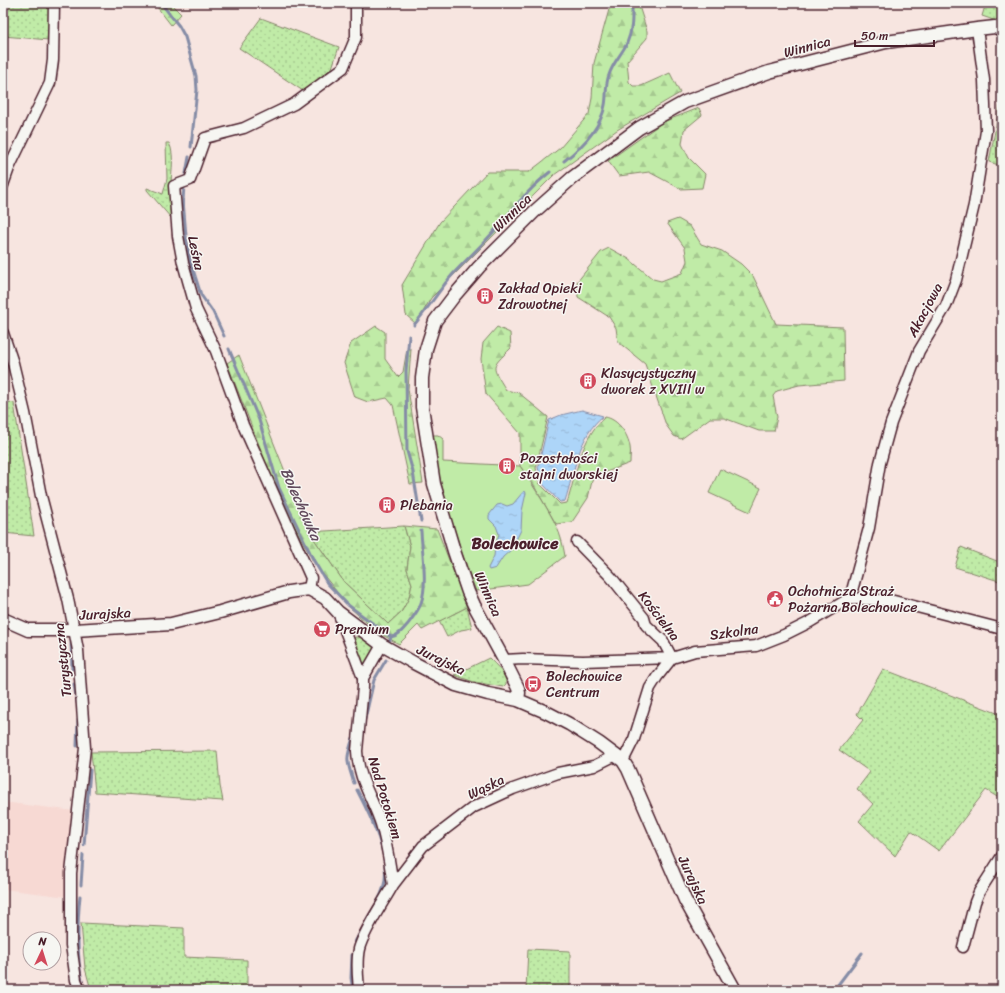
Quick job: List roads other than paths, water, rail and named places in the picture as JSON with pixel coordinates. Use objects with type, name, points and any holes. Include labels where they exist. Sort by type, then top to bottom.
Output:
[{"type":"street","points":[[3,185],[9,168],[50,83],[53,60],[54,3]]},
{"type":"street","name":"Leśna","points":[[309,589],[311,578],[243,425],[216,351],[196,309],[183,263],[176,224],[174,186],[190,180],[204,138],[244,128],[294,104],[343,68],[356,37],[356,3]]},
{"type":"street","name":"Winnica","points":[[518,700],[520,693],[518,688],[474,605],[454,551],[434,484],[423,413],[422,378],[426,349],[436,321],[454,296],[479,267],[534,212],[572,178],[639,128],[685,102],[769,72],[886,42],[995,27],[1002,30]]},
{"type":"street","name":"Akacjowa","points":[[850,598],[869,528],[880,464],[891,423],[919,351],[946,306],[956,280],[974,205],[986,131],[984,80],[977,29]]},
{"type":"street","name":"Turystyczna","points":[[3,333],[15,370],[41,496],[68,599],[78,650],[84,748],[72,873],[71,945],[76,980],[80,990]]},
{"type":"street","name":"Kościelna","points":[[577,542],[611,577],[644,618],[646,625],[663,642],[672,658],[650,688],[634,739],[619,758]]},
{"type":"street","name":"Jurajska","points":[[3,619],[28,630],[75,630],[171,624],[220,612],[289,592],[309,589],[325,598],[338,612],[382,645],[456,685],[470,690],[518,700],[546,712],[569,724],[619,758],[628,769],[685,900],[735,990]]},
{"type":"street","points":[[850,598],[894,600],[1002,629]]},
{"type":"street","name":"Szkolna","points":[[504,660],[523,659],[583,661],[672,658],[695,651],[756,646],[784,635],[810,622],[850,598]]},
{"type":"street","name":"Nad Potokiem","points":[[338,612],[363,678],[357,751],[359,770],[381,824],[393,885]]},
{"type":"street","name":"Nad Potokiem","points":[[363,678],[382,645]]},
{"type":"street","name":"Wąska","points":[[393,885],[423,846],[474,807],[513,789],[558,773],[594,766],[619,758]]},
{"type":"street","points":[[963,947],[979,892],[1002,856]]},
{"type":"street","points":[[359,990],[359,949],[363,937],[393,885]]},
{"type":"water","points":[[582,410],[603,416],[588,433],[578,455],[565,501],[560,502],[541,482],[538,467],[549,420],[561,415]]},
{"type":"water","points":[[525,491],[521,530],[511,550],[503,557],[496,568],[489,570],[488,568],[494,556],[499,534],[496,526],[489,519],[489,515],[497,505],[502,504],[507,506],[513,504]]},
{"type":"waterway","name":"Bolechówka","points":[[161,3],[179,26],[185,37],[196,76],[197,90],[191,147]]},
{"type":"waterway","points":[[564,161],[590,136],[603,113],[609,75],[623,51],[630,33],[632,23],[632,3]]},
{"type":"waterway","name":"Bolechówka","points":[[185,179],[189,157]]},
{"type":"waterway","points":[[414,325],[453,274],[487,239],[525,195],[550,172]]},
{"type":"waterway","name":"Bolechówka","points":[[184,185],[183,201],[190,260],[201,295],[213,312],[224,336]]},
{"type":"waterway","points":[[409,336],[406,371],[407,451],[413,472],[421,521]]},
{"type":"waterway","name":"Bolechówka","points":[[229,349],[259,420],[279,488],[314,561],[327,583],[348,605],[391,637],[390,640]]},
{"type":"waterway","points":[[391,637],[399,634],[408,624],[421,603],[424,586],[421,531]]},
{"type":"waterway","points":[[71,640],[72,669]]},
{"type":"waterway","name":"Bolechówka","points":[[365,719],[374,680],[386,660]]},
{"type":"waterway","points":[[74,684],[77,703]]},
{"type":"waterway","points":[[77,746],[78,720]]},
{"type":"waterway","name":"Bolechówka","points":[[353,738],[348,761],[354,783]]},
{"type":"waterway","points":[[84,845],[90,770]]},
{"type":"waterway","name":"Bolechówka","points":[[357,790],[379,838],[385,865],[385,877],[382,893],[367,919]]},
{"type":"waterway","points":[[81,885],[83,855]]},
{"type":"waterway","points":[[80,896],[78,941],[79,964],[83,986]]},
{"type":"waterway","name":"Bolechówka","points":[[355,942],[361,931]]},
{"type":"waterway","points":[[834,990],[862,953]]},
{"type":"waterway","name":"Bolechówka","points":[[352,955],[351,978],[353,990]]},
{"type":"place","name":"Zakład Opieki Zdrowotnej","points":[[485,296]]},
{"type":"place","name":"Klasycystyczny dworek z XVIII w","points":[[588,381]]},
{"type":"place","name":"Pozostałości stajni dworskiej","points":[[507,466]]},
{"type":"place","name":"Plebania","points":[[387,505]]},
{"type":"place","name":"Ochotnicza Straż Pożarna Bolechowice","points":[[775,599]]},
{"type":"place","name":"Premium","points":[[322,629]]},
{"type":"place","name":"Bolechowice Centrum","points":[[533,684]]},
{"type":"district","name":"Bolechowice","points":[[515,543]]}]
